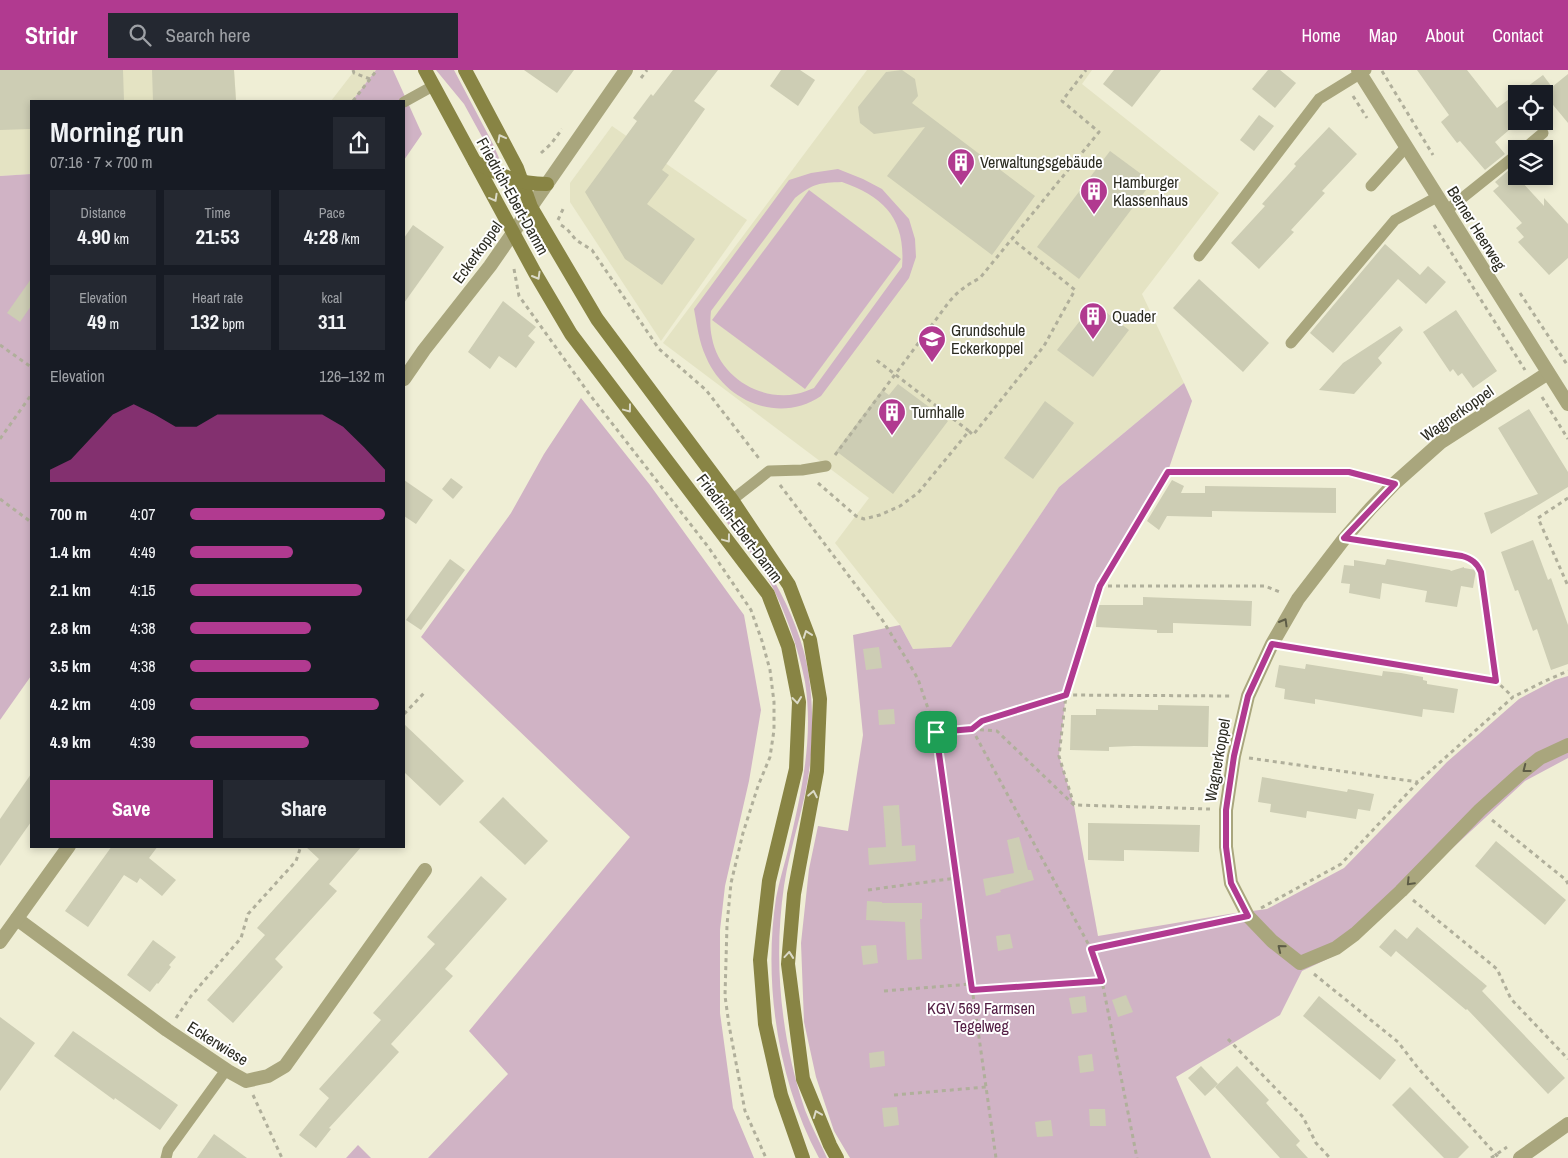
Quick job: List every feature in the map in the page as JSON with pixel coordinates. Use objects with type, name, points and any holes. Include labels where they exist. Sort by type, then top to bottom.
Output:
[{"type":"main road","name":"Friedrich-Ebert-Damm","points":[[425,70],[513,233],[571,334],[768,594],[788,646],[799,702],[796,769],[769,882],[760,960],[765,1024],[781,1095],[803,1158]]},
{"type":"main road","name":"Friedrich-Ebert-Damm","points":[[465,70],[516,168],[531,207],[596,319],[732,500],[789,585],[810,640],[820,699],[817,771],[794,894],[788,964],[803,1079],[837,1158]]},
{"type":"main road","points":[[475,162],[509,179],[547,184]]},
{"type":"street","name":"Eckerkoppel","points":[[405,378],[424,350],[482,277],[626,70]]},
{"type":"street","name":"Berner Heerweg","points":[[1361,71],[1437,197],[1568,404]]},
{"type":"street","name":"Wagnerkoppel","points":[[1300,963],[1272,941],[1248,916],[1231,883],[1226,847],[1226,810],[1234,756],[1248,696],[1272,644],[1298,599],[1344,538],[1395,484],[1441,442],[1548,373]]},
{"type":"street","points":[[1300,963],[1336,948],[1355,934],[1401,891],[1480,810],[1520,774],[1540,758],[1568,745]]},
{"type":"street","points":[[0,942],[68,848]]},
{"type":"street","name":"Eckerwiese","points":[[17,919],[167,1030],[226,1070],[246,1080],[268,1076],[286,1066],[425,870]]},
{"type":"street","points":[[1520,1158],[1568,1124]]},
{"type":"lane","points":[[1199,256],[1319,99],[1361,71]]},
{"type":"lane","points":[[405,101],[433,86]]},
{"type":"lane","points":[[1535,140],[1543,133]]},
{"type":"lane","points":[[1371,186],[1406,147]]},
{"type":"lane","points":[[1446,211],[1508,161]]},
{"type":"lane","points":[[1291,343],[1394,220],[1437,197]]},
{"type":"lane","points":[[732,500],[769,471],[802,470],[826,466]]},
{"type":"lane","points":[[166,1158],[168,1150],[226,1070]]},
{"type":"path","points":[[353,70],[370,79]]},
{"type":"path","points":[[355,100],[377,70]]},
{"type":"path","points":[[826,466],[957,292],[980,278],[1099,132],[1062,101],[1086,70]]},
{"type":"path","points":[[1382,70],[1435,157]]},
{"type":"path","points":[[1344,83],[1367,119]]},
{"type":"path","points":[[1422,206],[1568,438]]},
{"type":"path","points":[[571,235],[592,250],[660,348],[706,390],[883,621],[918,679],[936,732],[996,1158]]},
{"type":"path","points":[[876,359],[973,435],[1044,346],[1075,290],[1012,239]]},
{"type":"path","points":[[1517,288],[1568,366]]},
{"type":"path","points":[[519,296],[590,395],[709,548],[751,610],[765,651],[770,670],[774,702],[774,730],[770,757],[758,786],[743,833],[731,883],[727,926],[726,996],[729,1025],[745,1111],[766,1158]]},
{"type":"path","points":[[0,345],[30,366]]},
{"type":"path","points":[[0,439],[30,396]]},
{"type":"path","points":[[802,470],[856,516],[864,519],[880,515],[900,506],[918,493],[969,431]]},
{"type":"path","points":[[1074,805],[1059,756],[1066,695],[1100,586],[1168,472],[1349,472],[1395,484]]},
{"type":"path","points":[[1568,498],[1538,518],[1568,586]]},
{"type":"path","points":[[0,499],[30,521]]},
{"type":"path","points":[[1344,538],[1462,556],[1477,564],[1481,572],[1496,681]]},
{"type":"path","points":[[1100,586],[1265,586],[1298,599]]},
{"type":"path","points":[[1272,644],[1496,681],[1513,697]]},
{"type":"path","points":[[1091,949],[1248,916],[1341,864],[1418,782],[1513,697],[1568,671]]},
{"type":"path","points":[[405,713],[425,692]]},
{"type":"path","points":[[972,729],[982,721],[1066,695],[1248,696]]},
{"type":"path","points":[[936,732],[972,729],[997,731],[1074,805],[1226,810]]},
{"type":"path","points":[[972,729],[1091,949],[1102,981],[1137,1158]]},
{"type":"path","points":[[1234,756],[1418,782]]},
{"type":"path","points":[[1480,810],[1566,880],[1568,884]]},
{"type":"path","points":[[167,1030],[191,996],[241,938],[248,914],[296,861],[300,848]]},
{"type":"path","points":[[868,890],[956,878]]},
{"type":"path","points":[[1401,891],[1497,969],[1511,999],[1568,1059]]},
{"type":"path","points":[[1300,963],[1398,1042],[1418,1068],[1499,1158]]},
{"type":"path","points":[[972,990],[1102,981]]},
{"type":"path","points":[[884,991],[971,984]]},
{"type":"path","points":[[1228,1039],[1302,1117],[1316,1143],[1330,1158]]},
{"type":"path","points":[[246,1080],[282,1158]]},
{"type":"path","points":[[894,1096],[986,1088]]},
{"type":"shaded area","points":[[0,70],[234,70],[236,100],[30,100],[30,174],[0,176]]},
{"type":"shaded area","points":[[355,70],[376,70],[353,100],[332,100]]},
{"type":"shaded area","name":"Grundschule Eckerkoppel","points":[[867,70],[1092,70],[1082,84],[1219,193],[1142,294],[1184,383],[1059,487],[951,648],[913,649],[900,625],[835,543],[869,498],[663,343]]},
{"type":"shaded area","points":[[612,126],[747,220],[661,341],[570,202],[570,183]]},
{"type":"green space","points":[[376,70],[393,70],[422,134],[405,159],[405,100],[353,100]]},
{"type":"green space","points":[[436,70],[454,70],[493,144],[499,158],[497,160],[487,146],[464,104]]},
{"type":"green space","points":[[838,169],[882,189],[909,219],[915,239],[916,257],[909,278],[821,396],[805,404],[788,408],[772,408],[755,404],[740,396],[726,386],[715,373],[702,345],[694,309],[789,180],[811,173]],"holes":[[[842,182],[870,195],[890,212],[900,236],[902,267],[814,388],[798,394],[782,395],[768,394],[743,383],[723,364],[716,352],[711,331],[711,311],[795,198],[807,189],[822,184]]]},
{"type":"green space","points":[[30,174],[30,677],[0,720],[0,176]]},
{"type":"green space","points":[[809,190],[901,259],[805,389],[712,320]]},
{"type":"green space","name":"KGV 569 Farmsen Tegelweg","points":[[1184,383],[1192,401],[1168,471],[1099,586],[1066,693],[1059,756],[1074,805],[1098,936],[1267,909],[1344,868],[1447,762],[1519,699],[1555,680],[1568,676],[1568,758],[1525,781],[1338,954],[1302,971],[1280,1015],[1176,1077],[1211,1158],[850,1158],[834,1131],[816,1077],[804,1022],[801,943],[809,869],[818,826],[848,831],[863,735],[853,635],[900,625],[913,649],[951,647],[1059,487]]},
{"type":"green space","points":[[581,398],[650,485],[744,615],[761,710],[749,781],[725,886],[720,930],[720,1013],[733,1108],[754,1158],[428,1158],[508,1074],[469,1031],[630,837],[421,637],[511,513],[544,454]]},
{"type":"green space","points":[[727,510],[762,561],[782,595],[798,632],[807,665],[811,693],[812,723],[810,765],[805,796],[784,886],[779,943],[779,971],[781,1000],[790,1056],[807,1116],[827,1158],[819,1158],[793,1097],[777,1031],[771,964],[772,930],[776,898],[805,766],[808,724],[805,682],[794,640],[777,597],[749,550],[721,515]]},
{"type":"green space","points":[[358,1145],[371,1158],[346,1158]]},
{"type":"building","points":[[0,70],[123,70],[124,100],[30,100],[30,129],[0,130]]},
{"type":"building","points":[[152,70],[234,70],[236,100],[153,100]]},
{"type":"building","points":[[524,70],[574,70],[557,93]]},
{"type":"building","points":[[673,70],[718,70],[694,101],[705,109],[662,170],[669,175],[647,204],[695,239],[662,285],[625,259],[585,192],[637,121],[633,118],[651,94],[653,96]]},
{"type":"building","points":[[781,70],[800,70],[815,80],[798,106],[770,86]]},
{"type":"building","name":"Verwaltungsgebäude","points":[[902,70],[915,79],[918,96],[912,103],[1035,196],[992,255],[887,176],[925,127],[874,134],[860,123],[858,107],[886,72]]},
{"type":"building","points":[[1114,70],[1161,70],[1132,107],[1103,84]]},
{"type":"building","points":[[1268,70],[1280,70],[1296,83],[1275,108],[1252,89]]},
{"type":"building","points":[[1417,70],[1467,70],[1497,108],[1508,100],[1509,130],[1495,142],[1505,154],[1485,170],[1460,141],[1457,143],[1441,122],[1449,115]]},
{"type":"building","points":[[1568,74],[1568,123],[1553,105],[1553,86]]},
{"type":"building","points":[[1543,75],[1550,85],[1529,85]]},
{"type":"building","points":[[1259,115],[1274,126],[1254,151],[1240,140]]},
{"type":"building","points":[[1329,127],[1357,154],[1322,191],[1325,193],[1291,230],[1294,232],[1259,269],[1231,243],[1265,206],[1262,204],[1296,166],[1294,164]]},
{"type":"building","name":"Hamburger Klassenhaus","points":[[1110,151],[1152,182],[1079,279],[1037,247]]},
{"type":"building","points":[[1508,171],[1508,185],[1525,185],[1544,206],[1544,198],[1568,224],[1568,258],[1549,275],[1518,242],[1524,237],[1516,228],[1522,223],[1493,191],[1499,186],[1495,182]]},
{"type":"building","points":[[413,225],[444,247],[405,302],[405,237]]},
{"type":"building","points":[[1385,244],[1420,275],[1428,266],[1446,282],[1426,304],[1398,279],[1333,353],[1310,333]]},
{"type":"building","points":[[1199,279],[1269,343],[1243,372],[1173,308]]},
{"type":"building","points":[[30,280],[30,307],[20,322],[7,313]]},
{"type":"building","points":[[503,301],[536,327],[528,336],[535,342],[516,368],[499,356],[490,369],[468,352]]},
{"type":"building","name":"Quader","points":[[1094,303],[1129,330],[1093,377],[1057,350]]},
{"type":"building","points":[[1456,310],[1497,371],[1473,388],[1462,373],[1458,376],[1453,369],[1450,372],[1423,332]]},
{"type":"building","points":[[1400,326],[1403,330],[1378,358],[1382,363],[1354,394],[1319,390],[1343,363]]},
{"type":"building","name":"Turnhalle","points":[[898,384],[948,421],[893,494],[836,451],[882,390],[889,395]]},
{"type":"building","points":[[1045,401],[1074,423],[1033,479],[1004,458]]},
{"type":"building","points":[[1529,409],[1568,472],[1568,487],[1491,534],[1484,513],[1538,494],[1498,428]]},
{"type":"building","points":[[451,478],[463,487],[453,499],[442,489]]},
{"type":"building","points":[[1172,480],[1184,486],[1181,493],[1205,493],[1205,486],[1336,488],[1336,513],[1212,511],[1212,517],[1167,516],[1159,530],[1147,521]]},
{"type":"building","points":[[405,481],[433,500],[416,524],[405,517]]},
{"type":"building","points":[[1533,540],[1548,580],[1551,578],[1568,625],[1568,664],[1551,670],[1537,629],[1533,631],[1518,590],[1515,591],[1501,552]]},
{"type":"building","points":[[450,559],[465,570],[421,630],[406,620]]},
{"type":"building","points":[[1387,559],[1451,571],[1464,567],[1476,570],[1473,588],[1461,586],[1457,607],[1425,602],[1427,591],[1382,583],[1380,599],[1349,593],[1350,584],[1341,583],[1344,565],[1354,566],[1354,560],[1385,565]]},
{"type":"building","points":[[1143,597],[1252,601],[1251,626],[1173,623],[1173,633],[1157,633],[1157,630],[1096,627],[1097,605],[1143,605]]},
{"type":"building","points":[[879,647],[882,668],[866,670],[863,649]]},
{"type":"building","points":[[1306,664],[1382,676],[1383,671],[1423,677],[1427,684],[1458,689],[1454,713],[1423,709],[1422,717],[1315,699],[1315,704],[1284,699],[1285,689],[1275,687],[1279,665],[1305,669]]},
{"type":"building","points":[[1158,705],[1209,706],[1208,747],[1134,746],[1109,747],[1109,751],[1070,750],[1071,715],[1096,715],[1096,709],[1158,710]]},
{"type":"building","points":[[894,709],[895,724],[879,725],[878,710]]},
{"type":"building","points":[[405,725],[464,781],[440,806],[405,773]]},
{"type":"building","points":[[30,775],[30,823],[0,866],[0,819]]},
{"type":"building","points":[[1262,777],[1347,792],[1348,789],[1374,794],[1370,811],[1358,809],[1356,819],[1307,811],[1306,818],[1270,812],[1271,804],[1258,802]]},
{"type":"building","points":[[503,797],[548,841],[525,865],[479,822]]},
{"type":"building","points":[[899,805],[902,846],[915,845],[916,861],[869,865],[868,848],[886,847],[883,806]]},
{"type":"building","points":[[1088,823],[1200,825],[1199,852],[1124,850],[1124,861],[1088,860]]},
{"type":"building","points":[[1019,837],[1028,870],[1031,870],[1034,880],[986,896],[983,879],[1014,873],[1007,840]]},
{"type":"building","points":[[1496,841],[1566,900],[1545,925],[1475,866]]},
{"type":"building","points":[[111,848],[156,848],[149,858],[176,880],[162,896],[140,878],[137,883],[124,875],[88,927],[65,911]]},
{"type":"building","points":[[307,848],[360,848],[329,884],[337,891],[275,959],[283,967],[233,1023],[207,1000],[265,935],[257,928],[319,859]]},
{"type":"building","points":[[481,876],[507,899],[445,969],[453,976],[391,1044],[399,1052],[329,1128],[331,1129],[316,1148],[299,1135],[329,1098],[319,1089],[381,1020],[373,1013],[435,944],[427,937]]},
{"type":"building","points":[[867,901],[922,903],[922,919],[920,919],[922,959],[907,960],[905,922],[866,920]]},
{"type":"building","points":[[1417,927],[1487,986],[1482,991],[1565,1078],[1548,1094],[1467,1009],[1396,951],[1391,957],[1379,947],[1395,929],[1407,939]]},
{"type":"building","points":[[1010,934],[1013,948],[998,951],[996,936]]},
{"type":"building","points":[[153,940],[176,957],[169,965],[171,967],[150,992],[127,975]]},
{"type":"building","points":[[876,945],[878,963],[863,965],[861,946]]},
{"type":"building","points":[[1126,995],[1133,1012],[1118,1017],[1112,1000]]},
{"type":"building","points":[[1085,996],[1087,1012],[1072,1014],[1069,998]]},
{"type":"building","points":[[1319,996],[1396,1060],[1380,1080],[1303,1016]]},
{"type":"building","points":[[0,1017],[35,1043],[0,1091]]},
{"type":"building","points":[[73,1031],[178,1105],[160,1130],[115,1098],[114,1100],[54,1056]]},
{"type":"building","points":[[884,1051],[885,1066],[870,1068],[869,1053]]},
{"type":"building","points":[[1092,1054],[1094,1071],[1080,1073],[1078,1056]]},
{"type":"building","points":[[1201,1066],[1218,1084],[1205,1096],[1188,1078]]},
{"type":"building","points":[[1237,1066],[1269,1100],[1266,1103],[1300,1141],[1296,1145],[1308,1158],[1280,1158],[1215,1087]]},
{"type":"building","points":[[1410,1087],[1469,1147],[1458,1158],[1444,1158],[1392,1105]]},
{"type":"building","points":[[897,1107],[899,1125],[884,1127],[882,1108]]},
{"type":"building","points":[[1089,1109],[1105,1109],[1106,1126],[1090,1126]]},
{"type":"building","points":[[1051,1120],[1053,1136],[1037,1137],[1035,1122]]},
{"type":"building","points":[[214,1134],[247,1158],[197,1158]]},
{"type":"place","name":"Verwaltungsgebäude","points":[[961,186]]},
{"type":"place","name":"Hamburger Klassenhaus","points":[[1094,215]]},
{"type":"place","name":"Quader","points":[[1093,340]]},
{"type":"place","name":"Grundschule Eckerkoppel","points":[[932,363]]},
{"type":"place","name":"Turnhalle","points":[[892,436]]},
{"type":"route","points":[[1168,472],[1349,472],[1395,484],[1344,538],[1462,556],[1477,564],[1481,572],[1496,681],[1272,644],[1248,696],[1234,756],[1226,810],[1226,847],[1231,883],[1248,916],[1091,949],[1102,981],[972,990],[936,732],[972,729],[982,721],[1066,695],[1100,586],[1168,472]]}]
